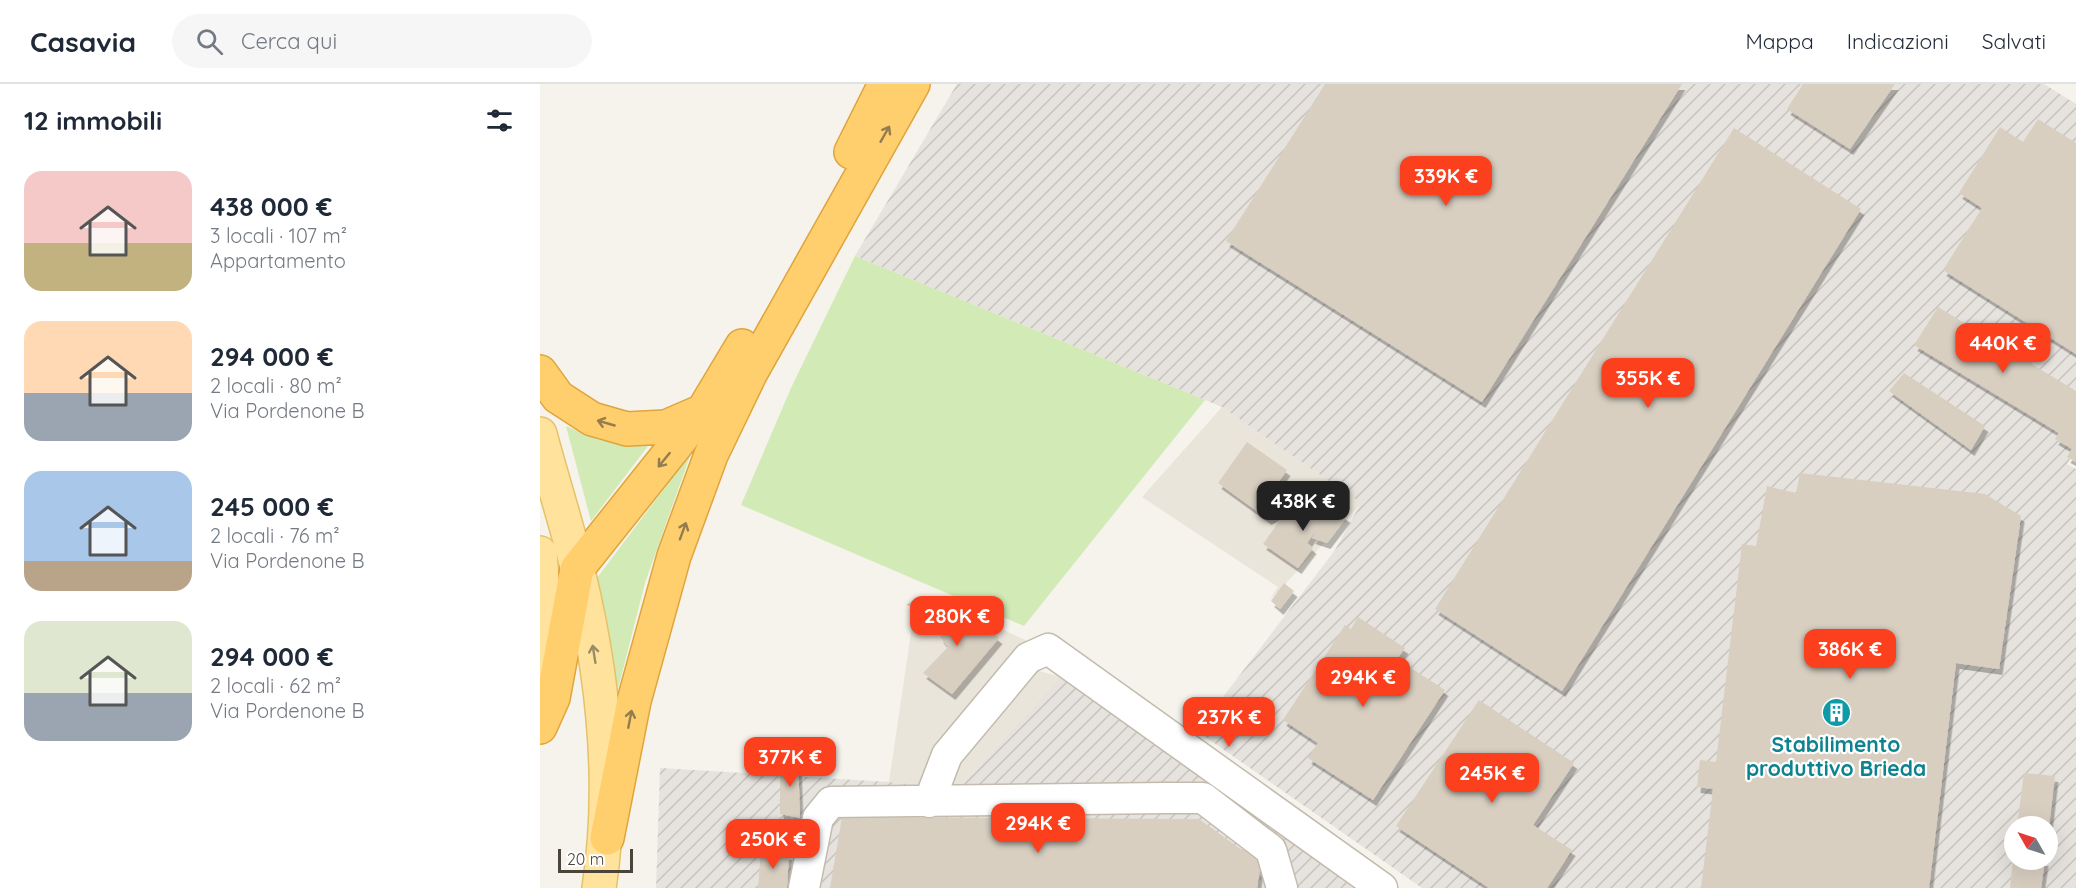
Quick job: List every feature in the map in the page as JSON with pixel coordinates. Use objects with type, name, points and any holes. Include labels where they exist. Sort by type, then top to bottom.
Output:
[{"type":"highway","points":[[540,727],[553,698],[577,569],[703,411],[835,186],[885,84]]},
{"type":"highway","points":[[607,838],[637,690],[674,556],[711,455],[750,374],[914,84]]},
{"type":"highway","points":[[540,372],[558,397],[592,419],[627,429],[666,427],[703,411]]},
{"type":"main road","points":[[540,434],[577,569],[594,651],[604,724],[607,838],[599,888]]},
{"type":"main road","points":[[540,553],[546,620],[540,703]]},
{"type":"street","points":[[929,802],[946,755],[1028,658],[1048,649],[1382,888]]},
{"type":"street","points":[[804,888],[818,818],[831,802],[1203,798],[1271,850],[1282,888]]},
{"type":"shaded area","points":[[957,84],[2044,84],[2076,104],[2076,450],[2067,464],[2076,469],[2076,888],[1422,888],[1197,731],[1335,550],[1361,503],[1222,407],[855,256]]},
{"type":"shaded area","points":[[1222,407],[1362,503],[1268,602],[1278,587],[1142,497]]},
{"type":"shaded area","points":[[916,599],[939,613],[962,610],[1027,641],[1014,657],[1026,667],[1060,677],[958,789],[889,782]]},
{"type":"shaded area","points":[[1060,677],[1227,796],[1359,883],[1355,888],[656,888],[660,768],[889,782],[958,789]]},
{"type":"green space","points":[[855,256],[1205,400],[1024,626],[741,505],[791,388]]},
{"type":"green space","points":[[566,426],[599,440],[648,446],[591,521]]},
{"type":"green space","points":[[691,453],[645,583],[618,689],[594,582]]},
{"type":"building","points":[[1325,84],[1682,84],[1482,402],[1226,241]]},
{"type":"building","points":[[1803,84],[1895,84],[1850,149],[1787,109]]},
{"type":"building","points":[[2038,119],[2076,143],[2076,354],[1943,270],[1982,208],[1959,193],[2000,127],[2023,142]]},
{"type":"building","points":[[1734,128],[1861,209],[1562,691],[1435,609]]},
{"type":"building","points":[[1938,307],[2076,391],[2076,462],[2067,457],[2072,449],[2055,439],[2059,433],[1914,345]]},
{"type":"building","points":[[1904,373],[1985,426],[1971,450],[1889,391]]},
{"type":"building","points":[[1247,442],[1287,470],[1277,484],[1292,495],[1279,513],[1268,519],[1218,483]]},
{"type":"building","name":"Stabilimento produttivo Brieda","points":[[1800,473],[1985,494],[2021,516],[1999,669],[1956,663],[1929,888],[1701,888],[1713,789],[1697,787],[1700,760],[1716,762],[1742,544],[1756,546],[1767,486],[1796,493]]},
{"type":"building","points":[[1324,500],[1347,517],[1327,543],[1312,538],[1317,529],[1307,543],[1313,548],[1298,568],[1263,544],[1289,507],[1308,520]]},
{"type":"building","points":[[1284,583],[1294,591],[1280,609],[1271,601]]},
{"type":"building","points":[[916,599],[955,620],[962,610],[999,638],[952,694],[923,673],[948,647],[940,637],[946,629],[923,617],[923,610],[906,605]]},
{"type":"building","points":[[1358,617],[1405,648],[1397,659],[1445,690],[1373,800],[1308,758],[1318,743],[1283,720],[1345,625],[1351,629]]},
{"type":"building","points":[[1479,700],[1574,763],[1533,825],[1572,850],[1547,888],[1489,888],[1396,826]]},
{"type":"building","points":[[798,758],[800,818],[780,814],[780,759]]},
{"type":"building","points":[[2024,773],[2055,776],[2050,816],[2018,816]]},
{"type":"building","points":[[842,817],[1199,819],[1239,848],[1262,857],[1257,888],[830,888]]},
{"type":"building","points":[[761,850],[789,854],[787,888],[758,888]]},
{"type":"building","points":[[2012,870],[2044,870],[2041,888],[2010,888]]},
{"type":"place","name":"Stabilimento produttivo Brieda","points":[[1836,713]]}]
